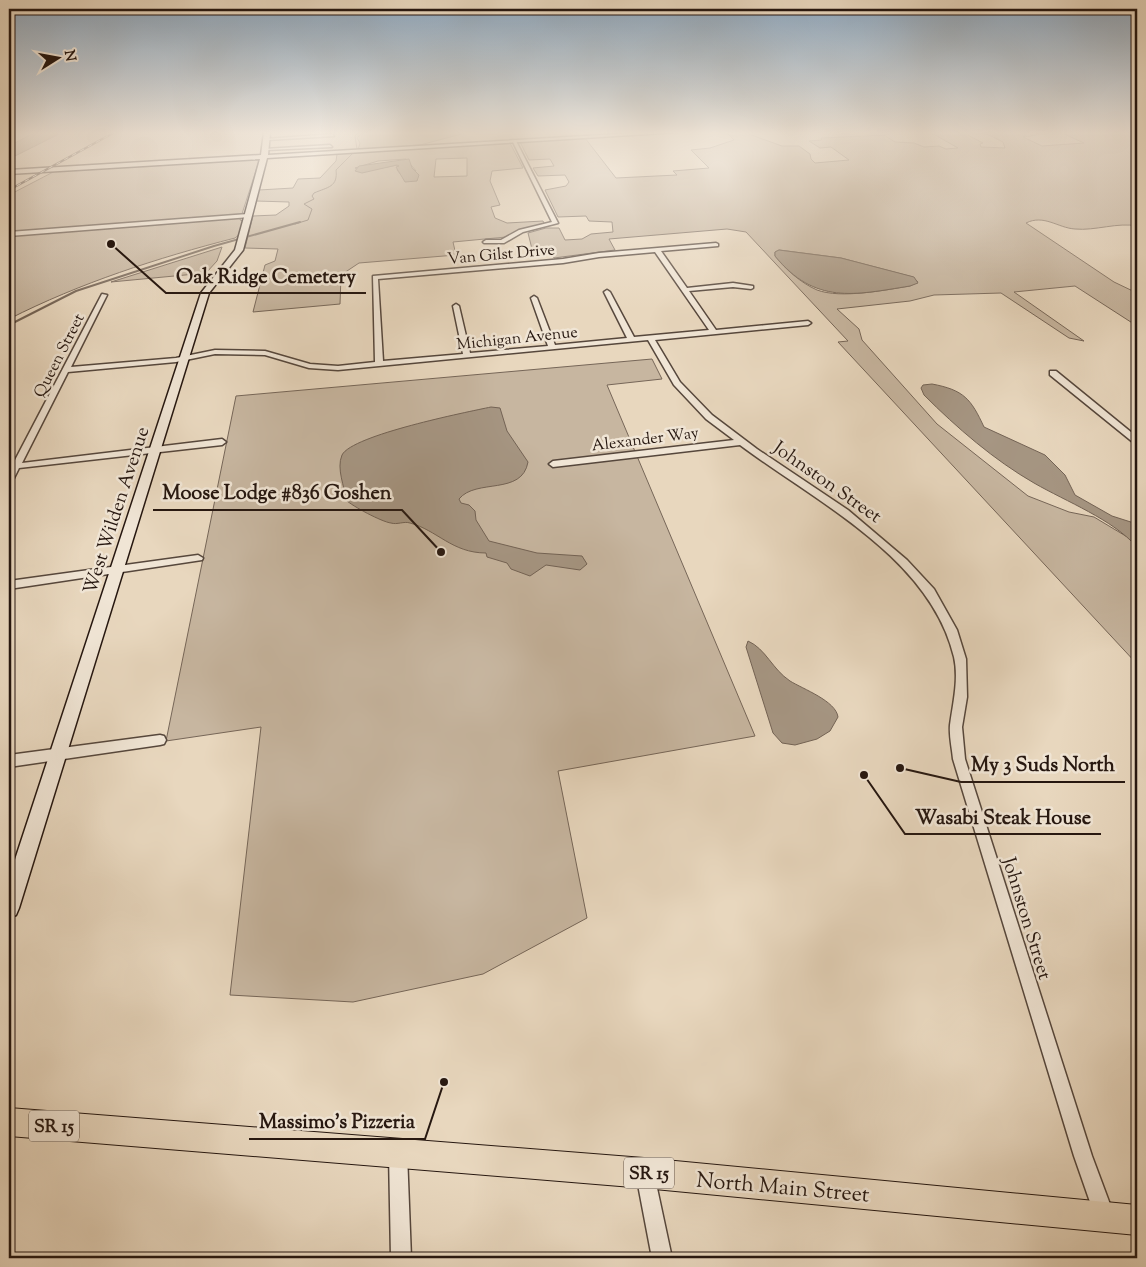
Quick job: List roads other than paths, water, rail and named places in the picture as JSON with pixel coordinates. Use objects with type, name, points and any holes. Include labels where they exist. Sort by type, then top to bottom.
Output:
[{"type":"main road","name":"North Main Street","points":[[9,1122],[644,1172],[1137,1220]]},
{"type":"street","name":"West Wilden Avenue","points":[[9,908],[117,569],[156,450],[189,358],[208,288],[236,256],[255,191]]},
{"type":"street","points":[[486,242],[502,242],[521,231],[555,223],[539,191]]},
{"type":"street","points":[[9,234],[248,216]]},
{"type":"street","name":"Van Gilst Drive","points":[[378,365],[375,276],[563,261],[598,255],[716,245]]},
{"type":"street","points":[[657,250],[714,332]]},
{"type":"street","points":[[684,290],[733,285],[751,287]]},
{"type":"street","points":[[607,292],[632,340]]},
{"type":"street","name":"Queen Street","points":[[9,480],[12,467],[66,370],[104,295]]},
{"type":"street","points":[[534,298],[552,348]]},
{"type":"street","points":[[456,306],[467,356]]},
{"type":"street","name":"Michigan Avenue","points":[[66,370],[214,357],[230,353],[265,353],[320,368],[378,365],[808,323]]},
{"type":"street","name":"Johnston Street","points":[[650,338],[670,373],[691,400],[741,442],[827,498],[872,534],[917,577],[942,611],[960,659],[961,697],[956,727],[959,759],[1074,1127],[1105,1217]]},
{"type":"street","points":[[1053,373],[1137,441]]},
{"type":"street","points":[[12,467],[222,442]]},
{"type":"street","name":"Alexander Way","points":[[553,464],[741,442]]},
{"type":"street","points":[[9,585],[198,558]]},
{"type":"street","points":[[9,761],[59,752],[160,740]]},
{"type":"street","points":[[398,1152],[401,1258]]},
{"type":"street","points":[[644,1172],[662,1258]]},
{"type":"waterway","points":[[295,224],[308,220],[312,209],[304,204],[314,199],[312,196],[319,191]]},
{"type":"waterway","points":[[9,325],[76,291],[214,246],[300,222]]},
{"type":"place","name":"Oak Ridge Cemetery","points":[[111,244]]},
{"type":"place","name":"Moose Lodge #836 Goshen","points":[[441,552]]},
{"type":"place","name":"My 3 Suds North","points":[[900,768]]},
{"type":"place","name":"Wasabi Steak House","points":[[864,775]]},
{"type":"place","name":"Massimo's Pizzeria","points":[[444,1082]]}]
